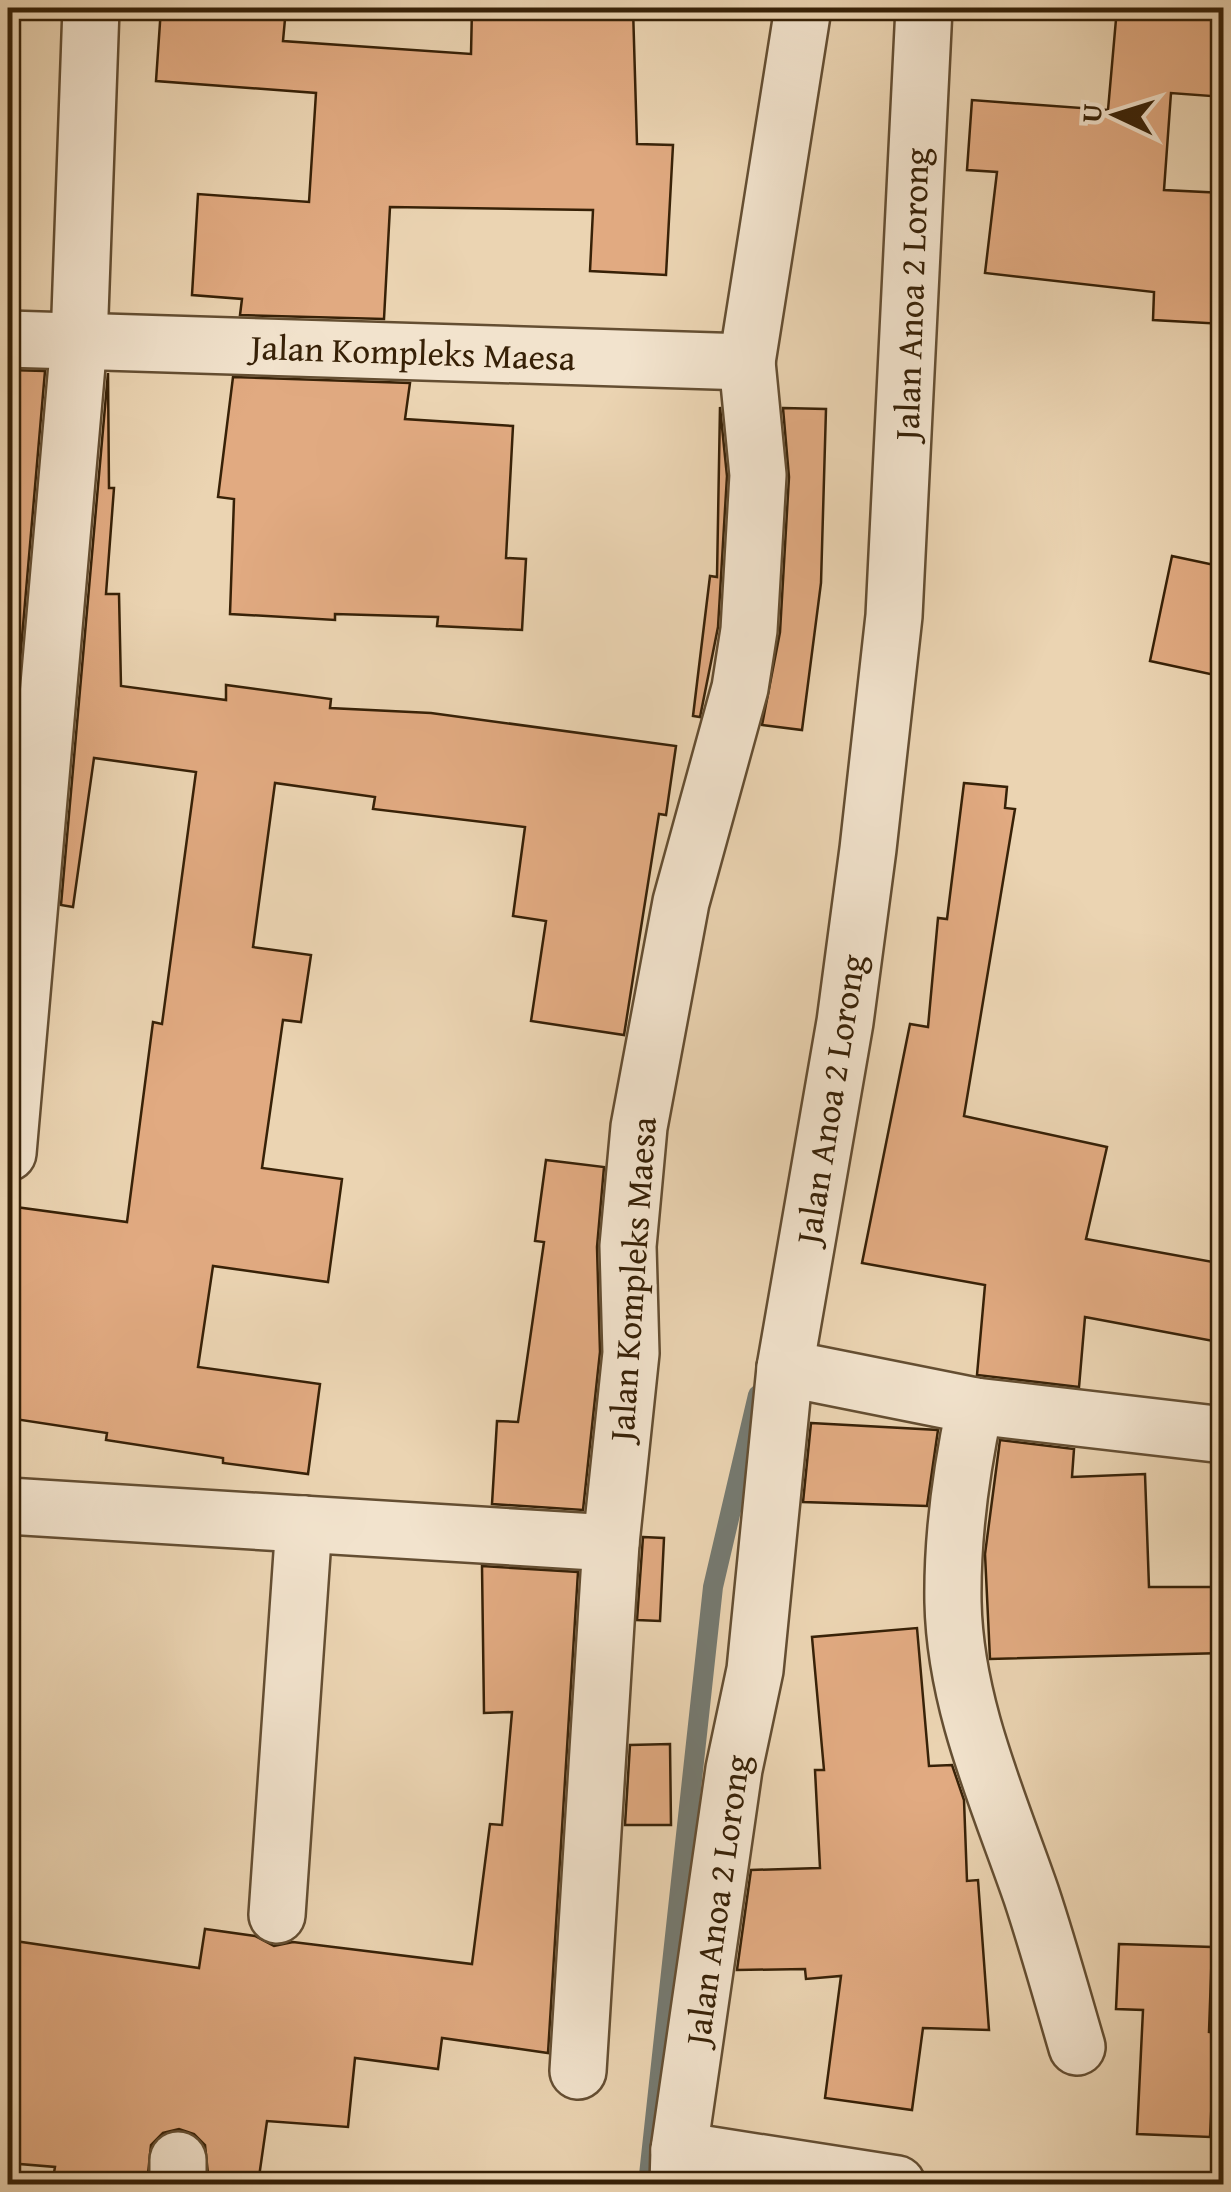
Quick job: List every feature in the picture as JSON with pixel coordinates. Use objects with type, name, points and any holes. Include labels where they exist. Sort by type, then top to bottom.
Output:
[{"type":"street","points":[[8,1153],[79,342],[92,8]]},
{"type":"street","name":"Jalan Kompleks Maesa","points":[[578,2072],[611,1543],[631,1354],[628,1246],[639,1127],[681,902],[740,688],[750,630],[758,475],[747,362],[803,8]]},
{"type":"street","name":"Jalan Anoa 2 Lorong","points":[[678,2167],[734,1769],[755,1670],[785,1368],[845,1022],[894,616],[924,8]]},
{"type":"street","name":"Jalan Kompleks Maesa","points":[[8,338],[747,362]]},
{"type":"street","points":[[785,1368],[975,1406],[1224,1435]]},
{"type":"street","points":[[975,1406],[956,1494],[953,1605],[966,1694],[984,1766],[1031,1895],[1077,2047]]},
{"type":"street","points":[[8,1506],[611,1543]]},
{"type":"street","points":[[277,1915],[304,1524]]},
{"type":"street","points":[[678,2167],[898,2184]]},
{"type":"building","points":[[161,8],[286,8],[283,41],[471,54],[472,8],[633,8],[637,144],[673,145],[666,275],[590,271],[593,210],[390,207],[384,319],[240,315],[242,299],[192,295],[198,194],[309,202],[316,93],[156,81]]},
{"type":"building","points":[[1117,8],[1224,8],[1224,97],[1171,93],[1164,190],[1224,193],[1224,324],[1153,320],[1154,292],[985,273],[997,172],[967,170],[972,100],[1108,110]]},
{"type":"building","points":[[8,370],[45,371],[8,800]]},
{"type":"building","points":[[108,373],[109,488],[114,488],[106,594],[119,594],[121,686],[226,700],[226,685],[331,699],[330,708],[431,713],[676,746],[666,815],[659,814],[624,1035],[531,1021],[546,921],[513,916],[525,827],[373,809],[375,797],[275,783],[253,947],[311,955],[301,1022],[283,1020],[262,1168],[342,1179],[328,1282],[213,1266],[198,1367],[320,1384],[308,1474],[223,1463],[223,1458],[106,1440],[107,1433],[8,1418],[8,1206],[127,1222],[153,1022],[162,1024],[196,772],[94,758],[73,907],[61,905]]},
{"type":"building","points":[[233,377],[410,383],[405,419],[513,426],[506,558],[526,559],[522,630],[437,626],[438,617],[335,614],[335,620],[230,614],[234,499],[218,497]]},
{"type":"building","points":[[720,407],[727,476],[718,627],[700,717],[693,716],[710,576],[717,577]]},
{"type":"building","points":[[783,408],[826,409],[821,583],[802,730],[762,725],[780,632],[789,477]]},
{"type":"building","points":[[1172,556],[1224,567],[1224,677],[1150,661]]},
{"type":"building","points":[[964,783],[1007,787],[1005,808],[1015,809],[964,1116],[1107,1147],[1086,1239],[1224,1264],[1224,1343],[1085,1317],[1079,1387],[977,1375],[985,1285],[862,1263],[910,1024],[928,1027],[938,918],[947,919]]},
{"type":"building","points":[[546,1160],[604,1167],[597,1247],[600,1352],[583,1510],[492,1504],[497,1421],[518,1422],[544,1242],[535,1241]]},
{"type":"building","points":[[811,1423],[938,1430],[927,1506],[803,1502]]},
{"type":"building","points":[[1000,1440],[1074,1449],[1072,1477],[1145,1474],[1149,1587],[1224,1587],[1224,1653],[990,1659],[985,1554]]},
{"type":"building","points":[[643,1537],[664,1538],[660,1621],[637,1620]]},
{"type":"building","points":[[482,1566],[578,1572],[548,2053],[442,2038],[438,2069],[355,2058],[348,2127],[267,2121],[258,2184],[209,2184],[205,2145],[194,2134],[179,2129],[163,2133],[151,2145],[147,2184],[52,2184],[55,2167],[8,2163],[8,1940],[199,1968],[205,1929],[255,1936],[274,1946],[293,1942],[472,1964],[490,1824],[502,1825],[512,1712],[484,1713]]},
{"type":"building","points":[[917,1628],[929,1766],[952,1765],[964,1800],[967,1881],[978,1880],[989,2030],[923,2028],[912,2110],[825,2098],[841,1976],[806,1979],[805,1969],[737,1970],[751,1870],[820,1868],[815,1770],[824,1770],[812,1637]]},
{"type":"building","points":[[670,1744],[671,1825],[625,1825],[630,1745]]},
{"type":"building","points":[[1119,1944],[1212,1947],[1209,2032],[1215,2033],[1210,2137],[1137,2134],[1143,2010],[1116,2009]]},
{"type":"waterway","points":[[648,2184],[713,1587],[758,1395]]}]
